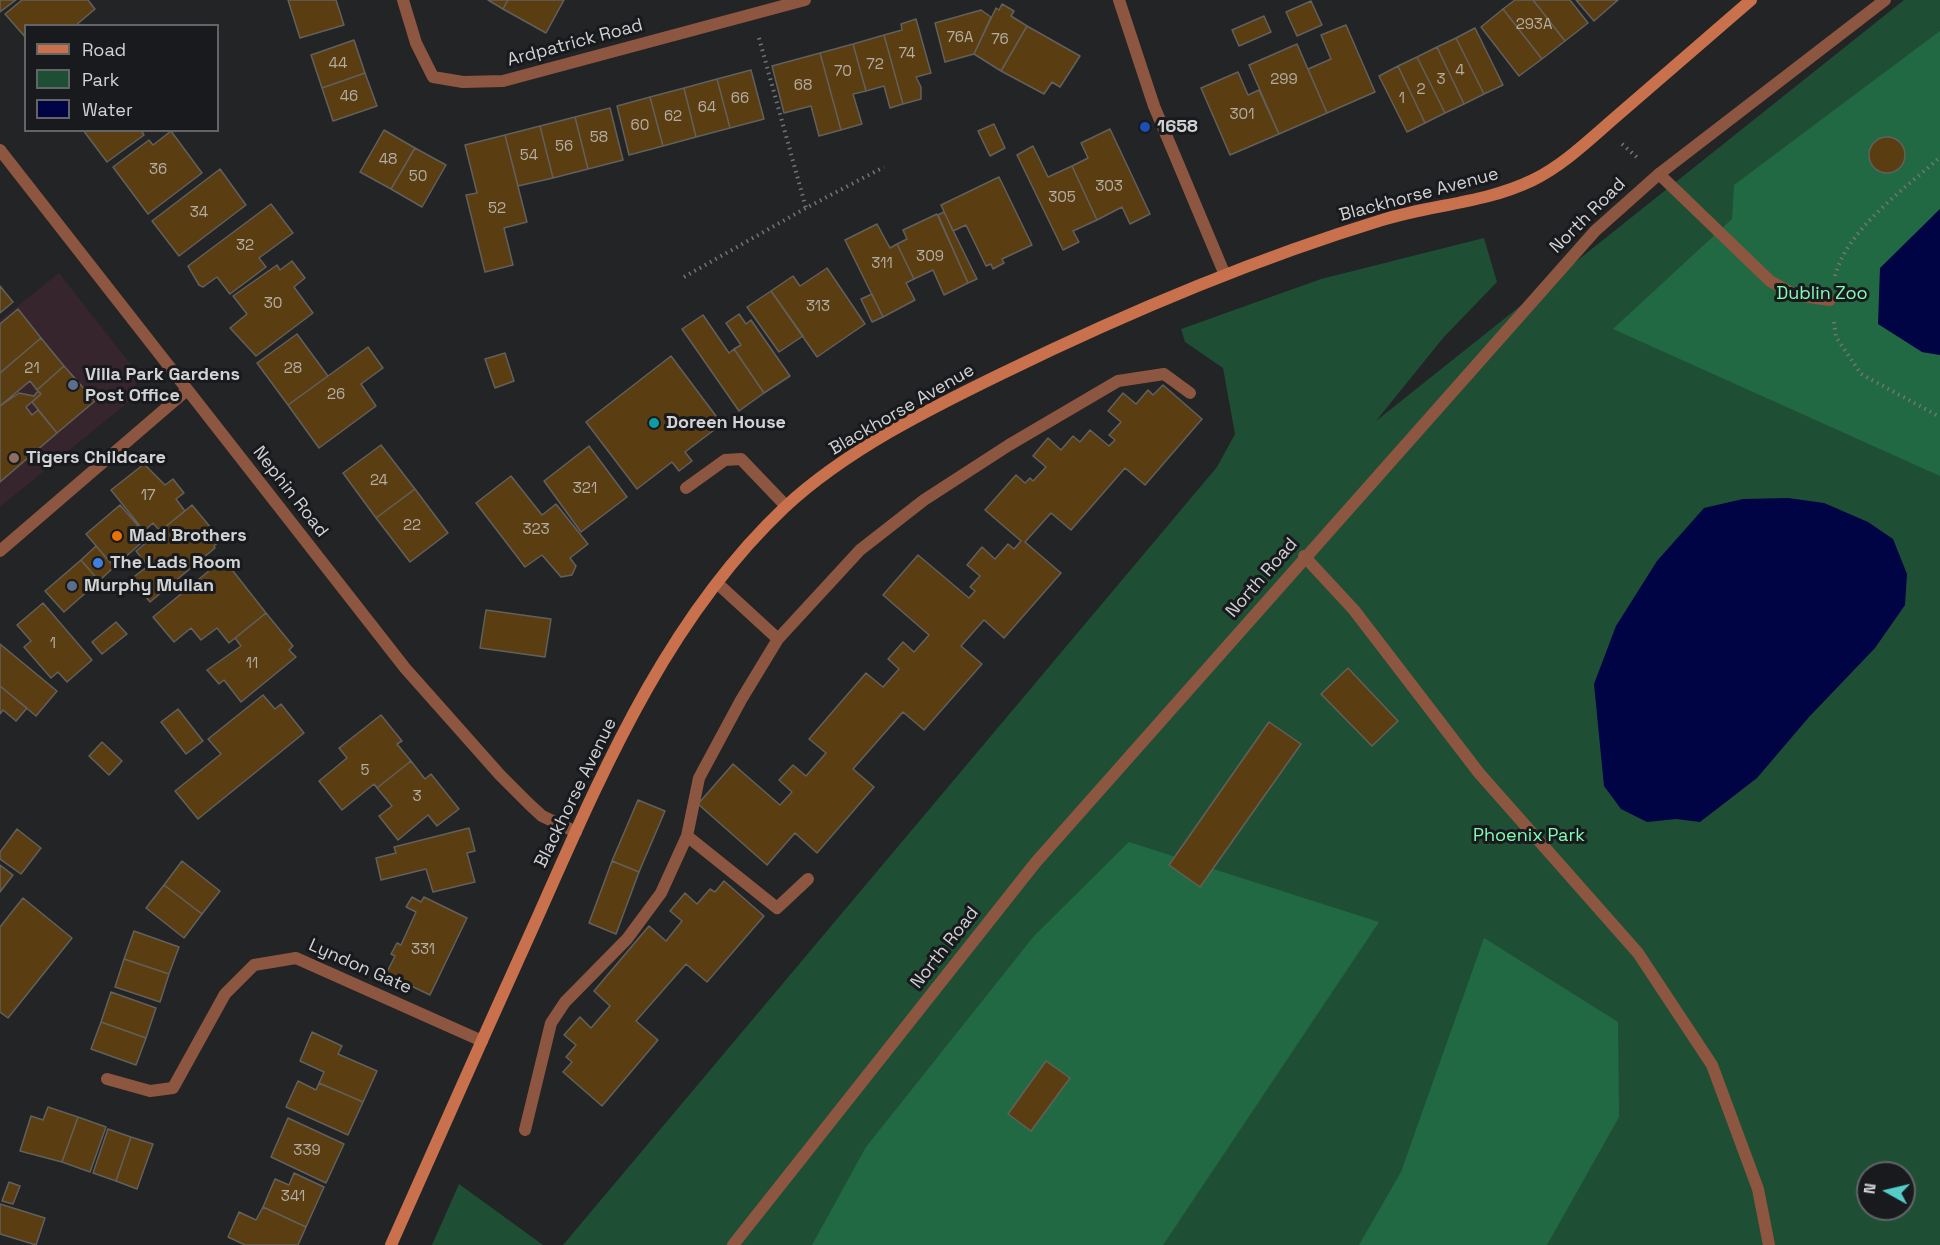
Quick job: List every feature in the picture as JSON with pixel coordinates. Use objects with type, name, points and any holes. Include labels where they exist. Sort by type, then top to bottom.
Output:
[{"type":"main road","name":"Blackhorse Avenue","points":[[392,1245],[576,832],[664,659],[717,584],[786,506],[849,459],[952,398],[1059,346],[1225,275],[1387,218],[1500,195],[1558,166],[1751,0]]},
{"type":"street","name":"Ardpatrick Road","points":[[403,0],[416,44],[433,77],[463,82],[503,81],[805,0]]},
{"type":"street","points":[[1119,0],[1154,106],[1225,275]]},
{"type":"street","name":"North Road","points":[[733,1245],[1036,862],[1304,556],[1595,231],[1659,174],[1885,0]]},
{"type":"street","name":"Nephin Road","points":[[0,150],[405,668],[484,758],[542,816],[576,832]]},
{"type":"street","points":[[1659,174],[1770,281],[1795,295],[1830,300]]},
{"type":"street","points":[[525,1130],[551,1023],[566,1002],[627,939],[661,893],[687,836],[699,778],[741,700],[778,639],[860,550],[924,500],[1009,445],[1118,381],[1164,374],[1190,393]]},
{"type":"street","points":[[0,551],[187,390]]},
{"type":"street","points":[[687,488],[725,460],[741,459],[786,506]]},
{"type":"street","points":[[1304,556],[1354,610],[1479,773],[1638,953],[1712,1065],[1758,1189],[1769,1245]]},
{"type":"street","points":[[717,584],[778,639]]},
{"type":"street","points":[[687,836],[777,908],[808,879]]},
{"type":"street","name":"Lyndon Gate","points":[[107,1079],[150,1091],[173,1088],[225,994],[254,965],[296,958],[482,1041]]},
{"type":"path","points":[[752,14],[806,207]]},
{"type":"path","points":[[1604,127],[1659,174]]},
{"type":"path","points":[[1940,157],[1854,237],[1838,265],[1830,300],[1836,337],[1861,374],[1940,417]]},
{"type":"path","points":[[684,277],[806,207],[884,167]]},
{"type":"shaded area","points":[[59,273],[135,370],[136,390],[132,399],[0,507],[0,320]]},
{"type":"green space","name":"Phoenix Park","points":[[1904,0],[1940,0],[1940,1245],[563,1245],[1217,467],[1235,434],[1223,368],[1185,342],[1181,329],[1321,279],[1484,238],[1497,282],[1443,338],[1376,421]]},
{"type":"green space","name":"Dublin Zoo","points":[[1940,31],[1940,209],[1934,214],[1922,352],[1940,355],[1940,476],[1613,329],[1732,219],[1734,185]]},
{"type":"green space","points":[[1129,842],[1379,922],[1163,1245],[812,1245],[866,1147],[1034,936]]},
{"type":"green space","points":[[1484,938],[1618,1022],[1619,1117],[1547,1245],[1359,1245],[1401,1172]]},
{"type":"green space","points":[[459,1184],[543,1245],[432,1245]]},
{"type":"water","points":[[1940,209],[1940,355],[1922,352],[1878,324],[1880,268]]},
{"type":"water","points":[[1788,498],[1824,503],[1868,522],[1893,539],[1907,574],[1905,605],[1875,648],[1809,717],[1757,778],[1700,822],[1676,819],[1647,822],[1621,809],[1604,786],[1594,684],[1616,626],[1657,561],[1704,508],[1743,499]]},
{"type":"building","points":[[0,0],[16,0],[0,12]]},
{"type":"building","points":[[22,0],[88,0],[95,9],[77,24],[24,24],[24,36],[5,14]]},
{"type":"building","points":[[288,0],[336,0],[344,25],[300,38]]},
{"type":"building","points":[[488,0],[508,0],[503,9]]},
{"type":"building","points":[[508,0],[564,0],[546,33],[503,9]]},
{"type":"building","points":[[1515,0],[1533,0],[1565,41],[1542,59],[1503,9]]},
{"type":"building","points":[[1533,0],[1570,0],[1588,23],[1565,41]]},
{"type":"building","points":[[1576,0],[1618,0],[1594,21]]},
{"type":"building","points":[[1311,1],[1322,25],[1297,36],[1286,12]]},
{"type":"building","points":[[1002,4],[1014,11],[1011,16],[1027,26],[1001,71],[974,54],[996,8],[999,10]]},
{"type":"building","points":[[1503,9],[1542,59],[1519,76],[1481,27]]},
{"type":"building","points":[[981,10],[991,17],[974,54],[945,62],[935,23]]},
{"type":"building","points":[[1264,16],[1271,32],[1239,46],[1232,30]]},
{"type":"building","points":[[916,19],[931,73],[916,77],[921,87],[921,99],[903,104],[884,35],[902,30],[901,24]]},
{"type":"building","points":[[1346,25],[1375,92],[1327,113],[1308,69],[1331,59],[1321,35]]},
{"type":"building","points":[[1027,26],[1080,56],[1060,87],[1052,82],[1044,94],[1001,71]]},
{"type":"building","points":[[1475,28],[1503,85],[1484,94],[1456,38]]},
{"type":"building","points":[[884,35],[903,104],[890,108],[884,86],[866,91],[853,44]]},
{"type":"building","points":[[1456,38],[1484,94],[1464,104],[1437,47]]},
{"type":"building","points":[[354,40],[365,73],[322,88],[311,55]]},
{"type":"building","points":[[853,44],[866,91],[853,94],[862,124],[841,130],[820,53]]},
{"type":"building","points":[[1297,44],[1327,113],[1279,134],[1249,65]]},
{"type":"building","points":[[1437,47],[1464,104],[1445,113],[1417,57]]},
{"type":"building","points":[[820,53],[841,130],[819,136],[811,106],[784,113],[772,66]]},
{"type":"building","points":[[1417,57],[1445,113],[1425,123],[1398,66]]},
{"type":"building","points":[[1398,66],[1425,123],[1407,132],[1379,76]]},
{"type":"building","points":[[751,70],[764,119],[730,128],[717,79]]},
{"type":"building","points":[[1238,72],[1248,95],[1259,90],[1279,134],[1230,155],[1201,88]]},
{"type":"building","points":[[365,73],[377,106],[333,121],[322,88]]},
{"type":"building","points":[[717,79],[730,128],[696,137],[684,88]]},
{"type":"building","points":[[684,88],[696,137],[663,146],[650,97]]},
{"type":"building","points":[[650,97],[663,146],[629,155],[617,106]]},
{"type":"building","points":[[610,108],[623,160],[588,169],[575,117]]},
{"type":"building","points":[[575,117],[588,169],[553,178],[540,126]]},
{"type":"building","points":[[994,124],[1005,148],[990,156],[978,131]]},
{"type":"building","points":[[540,126],[553,178],[518,186],[505,135]]},
{"type":"building","points":[[1110,129],[1150,214],[1130,224],[1122,207],[1097,220],[1072,166],[1088,158],[1081,143]]},
{"type":"building","points":[[384,130],[415,148],[391,189],[360,172]]},
{"type":"building","points":[[84,132],[142,132],[144,135],[107,162]]},
{"type":"building","points":[[172,132],[202,173],[148,214],[113,167],[149,140],[153,145]]},
{"type":"building","points":[[505,135],[527,222],[504,228],[513,265],[485,272],[466,195],[477,193],[465,145]]},
{"type":"building","points":[[1887,137],[1899,143],[1905,155],[1899,167],[1887,173],[1875,167],[1869,155],[1875,143]]},
{"type":"building","points":[[1033,146],[1048,177],[1072,166],[1097,220],[1073,231],[1079,242],[1063,250],[1017,155]]},
{"type":"building","points":[[415,148],[446,165],[422,207],[391,189]]},
{"type":"building","points":[[220,169],[246,205],[179,256],[152,221]]},
{"type":"building","points":[[999,177],[1032,245],[1002,259],[1004,263],[993,269],[991,264],[986,266],[966,225],[953,231],[941,205]]},
{"type":"building","points":[[271,204],[293,233],[259,258],[266,267],[230,294],[217,277],[203,287],[199,285],[188,266]]},
{"type":"building","points":[[944,212],[977,279],[968,283],[938,215]]},
{"type":"building","points":[[937,214],[968,283],[944,295],[933,270],[914,279],[897,244],[907,239],[903,230]]},
{"type":"building","points":[[877,224],[890,248],[897,244],[914,279],[906,283],[915,300],[883,317],[845,240]]},
{"type":"building","points":[[292,261],[305,278],[294,287],[313,313],[256,356],[230,328],[247,314],[233,296],[277,265],[280,270]]},
{"type":"building","points":[[827,268],[865,324],[817,357],[771,291],[793,276],[800,286]]},
{"type":"building","points":[[0,286],[13,302],[0,313]]},
{"type":"building","points":[[771,291],[803,336],[779,352],[747,307]]},
{"type":"building","points":[[872,294],[883,317],[872,322],[861,299]]},
{"type":"building","points":[[18,309],[41,338],[0,373],[0,324]]},
{"type":"building","points":[[739,314],[746,324],[751,320],[790,376],[764,393],[734,349],[741,345],[726,323]]},
{"type":"building","points":[[703,315],[729,353],[734,349],[764,393],[739,411],[682,329]]},
{"type":"building","points":[[297,334],[328,376],[288,405],[257,363]]},
{"type":"building","points":[[41,338],[64,366],[37,390],[30,381],[0,406],[0,373]]},
{"type":"building","points":[[368,347],[383,368],[361,384],[376,406],[319,448],[288,405]]},
{"type":"building","points":[[505,353],[514,381],[495,388],[485,359]]},
{"type":"building","name":"Doreen House","points":[[671,356],[722,424],[685,452],[692,461],[679,471],[672,462],[637,489],[586,422]]},
{"type":"building","points":[[64,366],[95,401],[57,433],[32,402],[41,394],[37,390]]},
{"type":"building","points":[[1163,385],[1202,419],[1145,485],[1125,468],[1071,530],[1051,513],[1025,542],[1061,573],[1004,638],[984,620],[961,646],[982,664],[924,730],[903,712],[853,769],[874,787],[817,853],[795,833],[767,865],[698,804],[733,764],[780,805],[792,792],[779,780],[793,765],[806,776],[826,753],[809,739],[866,673],[883,687],[899,669],[888,659],[903,642],[914,652],[929,635],[883,595],[918,555],[969,598],[975,591],[970,587],[980,576],[967,565],[982,547],[995,559],[1008,544],[1014,549],[1021,541],[985,510],[1016,475],[1025,483],[1030,478],[1033,481],[1046,467],[1033,456],[1048,438],[1061,450],[1073,436],[1080,442],[1090,430],[1109,446],[1115,440],[1109,435],[1121,422],[1108,411],[1123,393],[1136,404],[1148,390],[1153,395]]},
{"type":"building","name":"Tigers Childcare","points":[[38,391],[41,394],[26,407],[32,415],[38,410],[57,433],[0,482],[0,406],[19,393],[34,396]]},
{"type":"building","points":[[381,445],[415,489],[376,518],[343,473]]},
{"type":"building","points":[[589,446],[627,497],[581,532],[544,481]]},
{"type":"building","points":[[144,464],[165,485],[173,479],[184,493],[176,499],[185,511],[160,531],[153,523],[144,531],[111,490]]},
{"type":"building","points":[[511,476],[542,515],[556,504],[588,544],[570,558],[576,566],[572,575],[561,577],[542,555],[525,567],[476,503]]},
{"type":"building","points":[[415,489],[448,533],[410,562],[376,518]]},
{"type":"building","name":"Mad Brothers","points":[[120,505],[148,537],[114,567],[86,534]]},
{"type":"building","points":[[192,505],[221,540],[214,546],[215,548],[150,602],[131,579],[148,566],[136,551]]},
{"type":"building","name":"The Lads Room","points":[[96,546],[114,567],[99,581],[81,560]]},
{"type":"building","points":[[222,557],[266,613],[229,643],[217,628],[201,640],[191,628],[174,642],[153,617],[210,570],[208,568]]},
{"type":"building","name":"Murphy Mullan","points":[[81,560],[99,581],[64,612],[45,591]]},
{"type":"building","points":[[43,603],[92,660],[67,682],[58,672],[51,678],[24,647],[31,641],[17,625]]},
{"type":"building","points":[[486,610],[551,619],[545,657],[480,648]]},
{"type":"building","points":[[266,613],[293,646],[289,650],[296,657],[241,702],[224,680],[219,684],[207,670],[241,646],[235,638]]},
{"type":"building","points":[[116,622],[127,634],[102,654],[92,642]]},
{"type":"building","points":[[0,644],[57,691],[36,716],[0,686]]},
{"type":"building","points":[[1348,668],[1398,721],[1372,746],[1321,694]]},
{"type":"building","points":[[0,686],[27,708],[16,721],[3,710],[0,714]]},
{"type":"building","points":[[263,695],[275,709],[281,704],[304,733],[198,819],[175,791],[221,754],[208,739]]},
{"type":"building","points":[[178,709],[203,741],[186,754],[161,722]]},
{"type":"building","points":[[381,715],[402,741],[397,744],[411,761],[377,788],[374,784],[342,810],[319,781],[347,758],[339,748]]},
{"type":"building","points":[[1269,722],[1301,744],[1200,887],[1169,865]]},
{"type":"building","points":[[102,742],[122,761],[109,775],[89,756]]},
{"type":"building","points":[[411,761],[425,779],[431,774],[459,809],[437,826],[428,815],[398,840],[379,816],[392,806],[377,788]]},
{"type":"building","points":[[638,800],[665,811],[639,872],[612,861]]},
{"type":"building","points":[[469,828],[475,851],[467,853],[475,882],[433,892],[426,869],[381,880],[376,858],[396,853],[394,847]]},
{"type":"building","points":[[17,829],[41,848],[21,874],[0,859],[0,852]]},
{"type":"building","points":[[182,861],[220,891],[202,914],[164,885]]},
{"type":"building","points":[[612,861],[639,872],[616,934],[589,923]]},
{"type":"building","points":[[0,865],[13,875],[0,892]]},
{"type":"building","points":[[724,881],[764,916],[707,982],[686,964],[636,1021],[658,1040],[602,1106],[563,1072],[572,1062],[566,1057],[576,1045],[564,1035],[580,1017],[591,1028],[610,1006],[594,991],[649,926],[666,941],[682,921],[670,911],[685,893],[697,904],[710,889],[715,892]]},
{"type":"building","points":[[164,885],[202,914],[184,938],[146,908]]},
{"type":"building","points":[[412,897],[421,902],[424,897],[467,918],[430,995],[386,974],[395,956],[391,954],[397,943],[401,945],[416,912],[406,907]]},
{"type":"building","points":[[23,898],[72,938],[8,1018],[0,1012],[0,927]]},
{"type":"building","points":[[134,931],[179,947],[169,974],[124,959]]},
{"type":"building","points":[[124,959],[169,974],[160,1002],[115,987]]},
{"type":"building","points":[[111,992],[156,1008],[146,1038],[101,1022]]},
{"type":"building","points":[[101,1022],[146,1038],[136,1065],[91,1049]]},
{"type":"building","points":[[312,1032],[342,1046],[338,1054],[377,1071],[363,1102],[319,1083],[324,1072],[300,1061]]},
{"type":"building","points":[[1046,1061],[1070,1078],[1031,1131],[1008,1114]]},
{"type":"building","points":[[298,1081],[316,1090],[319,1083],[363,1102],[348,1135],[286,1107]]},
{"type":"building","points":[[48,1107],[78,1117],[62,1162],[20,1151],[31,1116],[43,1120]]},
{"type":"building","points":[[78,1117],[106,1127],[90,1172],[62,1162]]},
{"type":"building","points":[[288,1118],[344,1144],[326,1183],[271,1157]]},
{"type":"building","points":[[108,1129],[131,1137],[116,1181],[93,1173]]},
{"type":"building","points":[[131,1137],[153,1144],[137,1189],[116,1181]]},
{"type":"building","points":[[294,1173],[324,1187],[306,1227],[263,1207],[275,1179],[289,1185]]},
{"type":"building","points":[[9,1182],[20,1186],[13,1204],[2,1201]]},
{"type":"building","points":[[0,1204],[45,1218],[36,1245],[0,1234]]},
{"type":"building","points":[[263,1207],[306,1227],[298,1245],[245,1245],[228,1237],[239,1212],[256,1220]]},
{"type":"place","name":"1658","points":[[1145,127]]},
{"type":"place","name":"Villa Park Gardens Post Office","points":[[73,385]]},
{"type":"place","name":"Doreen House","points":[[654,423]]},
{"type":"place","name":"Tigers Childcare","points":[[14,458]]},
{"type":"place","name":"Mad Brothers","points":[[117,536]]},
{"type":"place","name":"The Lads Room","points":[[98,563]]},
{"type":"place","name":"Murphy Mullan","points":[[72,586]]}]
